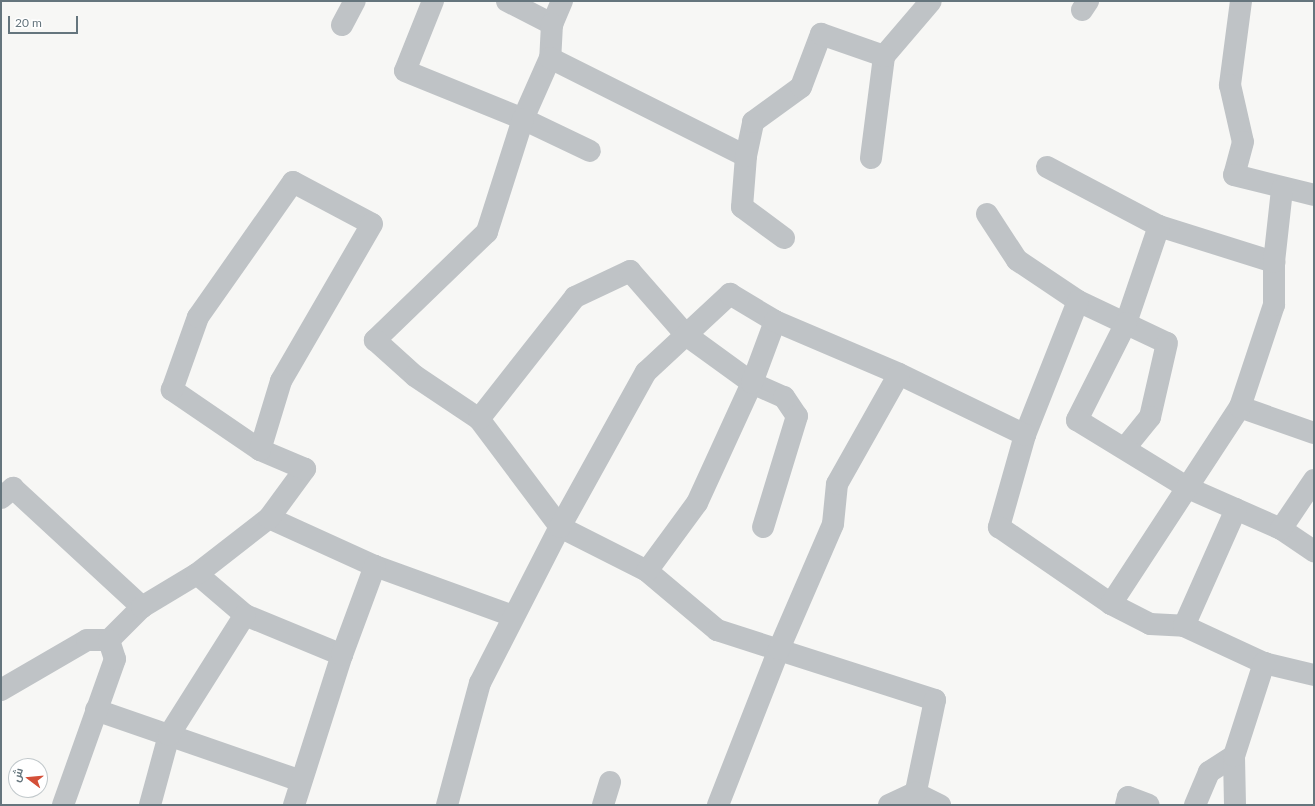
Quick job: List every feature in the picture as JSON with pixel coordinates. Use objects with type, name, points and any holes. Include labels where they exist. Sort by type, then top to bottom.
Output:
[{"type":"street","points":[[342,25],[354,1]]},
{"type":"street","points":[[433,1],[405,71],[523,119],[590,151]]},
{"type":"street","points":[[507,1],[552,24]]},
{"type":"street","points":[[562,1],[552,24],[550,58],[523,119],[487,232],[375,340],[415,376],[479,419],[560,527],[647,571],[717,630],[935,700],[914,799]]},
{"type":"street","points":[[871,158],[884,56],[931,1]]},
{"type":"street","points":[[1242,1],[1230,85],[1243,142],[1234,176],[1282,189],[1314,195]]},
{"type":"street","points":[[784,238],[742,207],[746,156],[753,122],[800,87],[821,34],[884,56]]},
{"type":"street","points":[[550,58],[746,156]]},
{"type":"street","points":[[1047,167],[1159,226],[1274,262]]},
{"type":"street","points":[[1,690],[87,640],[109,640],[142,607],[197,574],[269,518],[305,469],[260,450],[172,390],[198,317],[293,182],[372,224],[281,381],[260,450]]},
{"type":"street","points":[[1111,604],[1240,407],[1274,305],[1274,262],[1282,189]]},
{"type":"street","points":[[987,214],[1017,260],[1078,301],[1167,343],[1150,417],[1125,448]]},
{"type":"street","points":[[1159,226],[1126,323],[1077,420],[1188,488],[1281,529],[1314,551]]},
{"type":"street","points":[[479,419],[575,297],[630,272],[686,335],[752,383],[784,397],[797,416],[763,527]]},
{"type":"street","points":[[447,805],[480,683],[513,616],[560,527],[646,372],[730,294],[775,321],[899,374],[1025,435]]},
{"type":"street","points":[[1078,301],[1025,435],[998,527],[1111,604],[1150,624],[1184,626],[1264,663],[1314,675]]},
{"type":"street","points":[[647,571],[697,504],[752,383],[775,321]]},
{"type":"street","points":[[718,805],[779,649],[833,524],[837,484],[899,374]]},
{"type":"street","points":[[1240,407],[1314,433]]},
{"type":"street","points":[[1281,529],[1314,480]]},
{"type":"street","points":[[1,498],[13,488],[142,607]]},
{"type":"street","points":[[1184,626],[1236,509]]},
{"type":"street","points":[[269,518],[375,566],[513,616]]},
{"type":"street","points":[[294,805],[342,655],[375,566]]},
{"type":"street","points":[[197,574],[245,615],[342,655]]},
{"type":"street","points":[[150,805],[169,735],[245,615]]},
{"type":"street","points":[[63,805],[114,659],[109,640]]},
{"type":"street","points":[[1235,805],[1234,756],[1264,663]]},
{"type":"street","points":[[96,710],[301,781]]},
{"type":"street","points":[[1195,805],[1209,772],[1234,756]]},
{"type":"street","points":[[603,805],[610,782]]},
{"type":"street","points":[[1126,805],[1128,797],[1149,805]]},
{"type":"street","points":[[889,805],[914,799],[940,805]]}]
